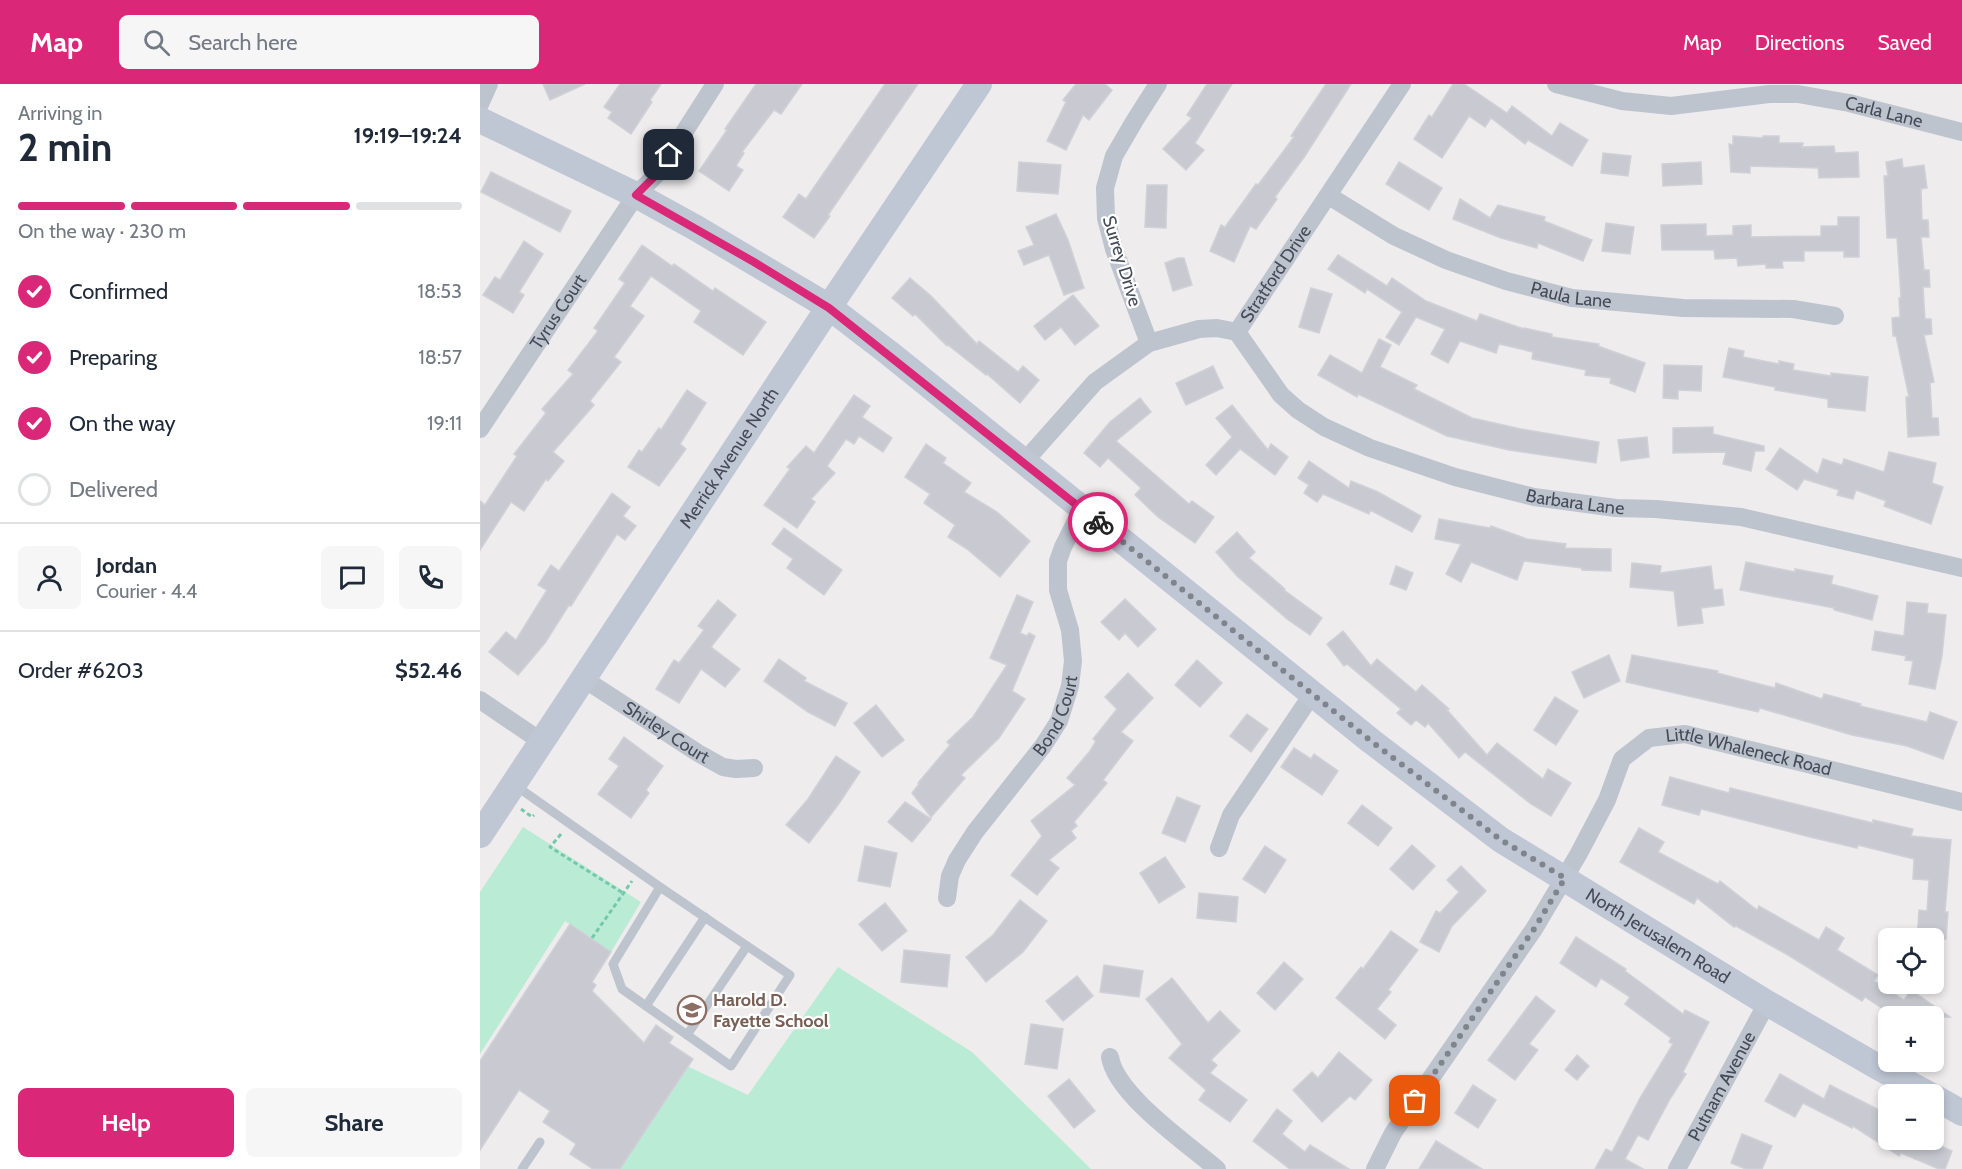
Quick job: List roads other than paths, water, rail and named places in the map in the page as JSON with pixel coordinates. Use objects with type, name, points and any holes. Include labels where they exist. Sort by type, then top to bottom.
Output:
[{"type":"main road","name":"Merrick Avenue North","points":[[480,836],[980,84]]},
{"type":"main road","name":"North Jerusalem Road","points":[[480,120],[636,195],[745,256],[829,308],[1380,748],[1501,840],[1767,1003],[1910,1084]]},
{"type":"main road","name":"North Jerusalem Road","points":[[1944,1103],[1962,1113]]},
{"type":"street","points":[[480,104],[489,84]]},
{"type":"street","name":"Tyrus Court","points":[[480,429],[636,195],[658,173],[716,84]]},
{"type":"street","name":"Surrey Drive","points":[[1149,343],[1114,249],[1106,218],[1106,188],[1114,156],[1158,84]]},
{"type":"street","name":"Stratford Drive","points":[[1024,462],[1095,381],[1149,343],[1198,329],[1217,328],[1238,332],[1402,84]]},
{"type":"street","name":"Carla Lane","points":[[1556,84],[1622,101],[1671,106],[1769,94],[1798,94],[1849,103],[1962,132]]},
{"type":"street","name":"Paula Lane","points":[[1329,196],[1394,236],[1446,260],[1506,281],[1572,298],[1683,308],[1793,309],[1835,316]]},
{"type":"street","name":"Barbara Lane","points":[[1238,332],[1281,394],[1298,410],[1324,427],[1370,448],[1455,477],[1533,497],[1616,508],[1656,509],[1741,517],[1962,568]]},
{"type":"street","name":"Bond Court","points":[[946,898],[950,876],[957,860],[975,832],[1044,746],[1062,712],[1070,686],[1073,661],[1070,630],[1058,590],[1058,561],[1082,509]]},
{"type":"street","name":"Shirley Court","points":[[584,679],[723,767],[754,768]]},
{"type":"street","points":[[1219,848],[1231,815],[1313,693]]},
{"type":"street","points":[[480,700],[542,742]]},
{"type":"street","name":"Little Whaleneck Road","points":[[1375,1169],[1393,1133],[1534,929],[1565,878],[1607,800],[1622,759],[1649,738],[1685,734],[1962,802]]},
{"type":"street","name":"Putnam Avenue","points":[[1677,1169],[1767,1003]]},
{"type":"street","points":[[1110,1057],[1112,1068],[1120,1082],[1147,1110],[1218,1169]]},
{"type":"lane","points":[[509,791],[660,887],[790,975],[730,1065],[622,989],[613,964],[660,887]]},
{"type":"lane","points":[[646,1006],[705,917]]},
{"type":"lane","points":[[687,1035],[747,946]]},
{"type":"lane","points":[[522,1169],[540,1142]]},
{"type":"place","name":"Harold D. Fayette School","points":[[692,1010]]}]
